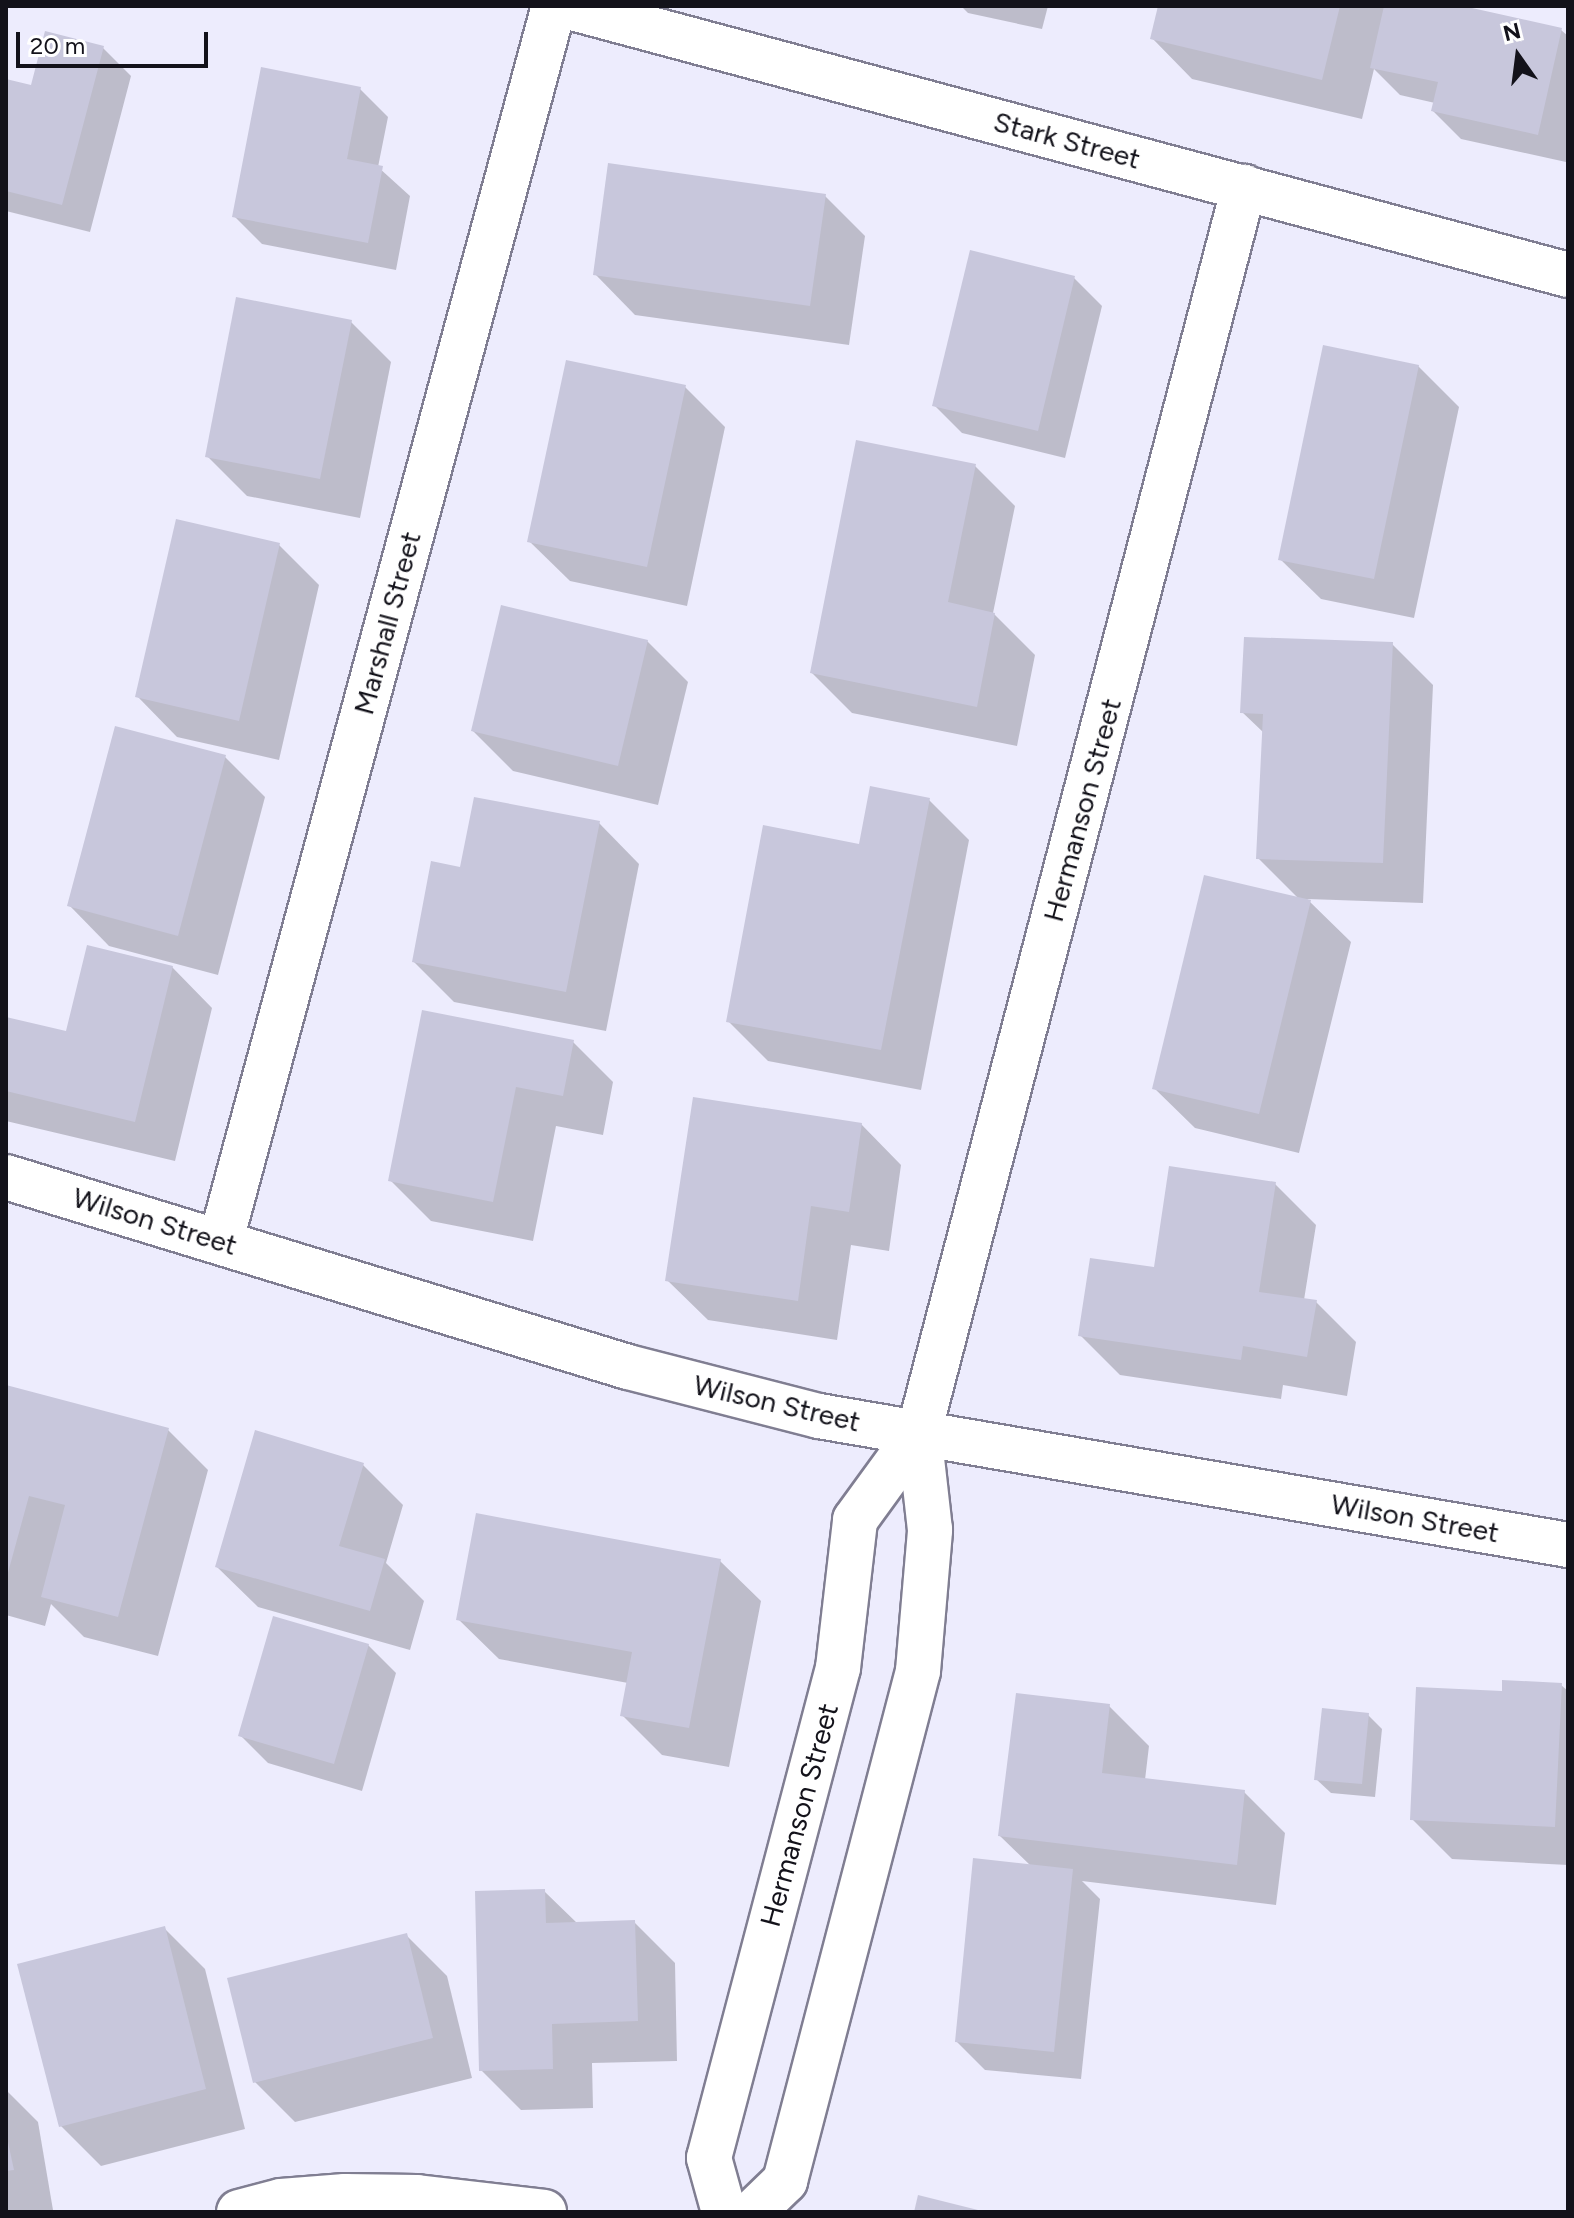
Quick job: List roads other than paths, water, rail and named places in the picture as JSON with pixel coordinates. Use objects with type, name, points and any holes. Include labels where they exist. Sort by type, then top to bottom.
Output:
[{"type":"street","name":"Marshall Street","points":[[221,1240],[554,6]]},
{"type":"street","name":"Stark Street","points":[[565,6],[1568,275]]},
{"type":"street","name":"Hermanson Street","points":[[753,2212],[785,2181],[918,1671],[930,1530],[919,1432],[1244,187]]},
{"type":"street","name":"Wilson Street","points":[[6,1177],[221,1240],[628,1367],[819,1416],[1568,1545]]},
{"type":"street","name":"Hermanson Street","points":[[724,2212],[709,2158],[838,1668],[855,1520],[919,1432]]},
{"type":"street","points":[[239,2212],[281,2201],[345,2196],[417,2197],[544,2212]]}]
